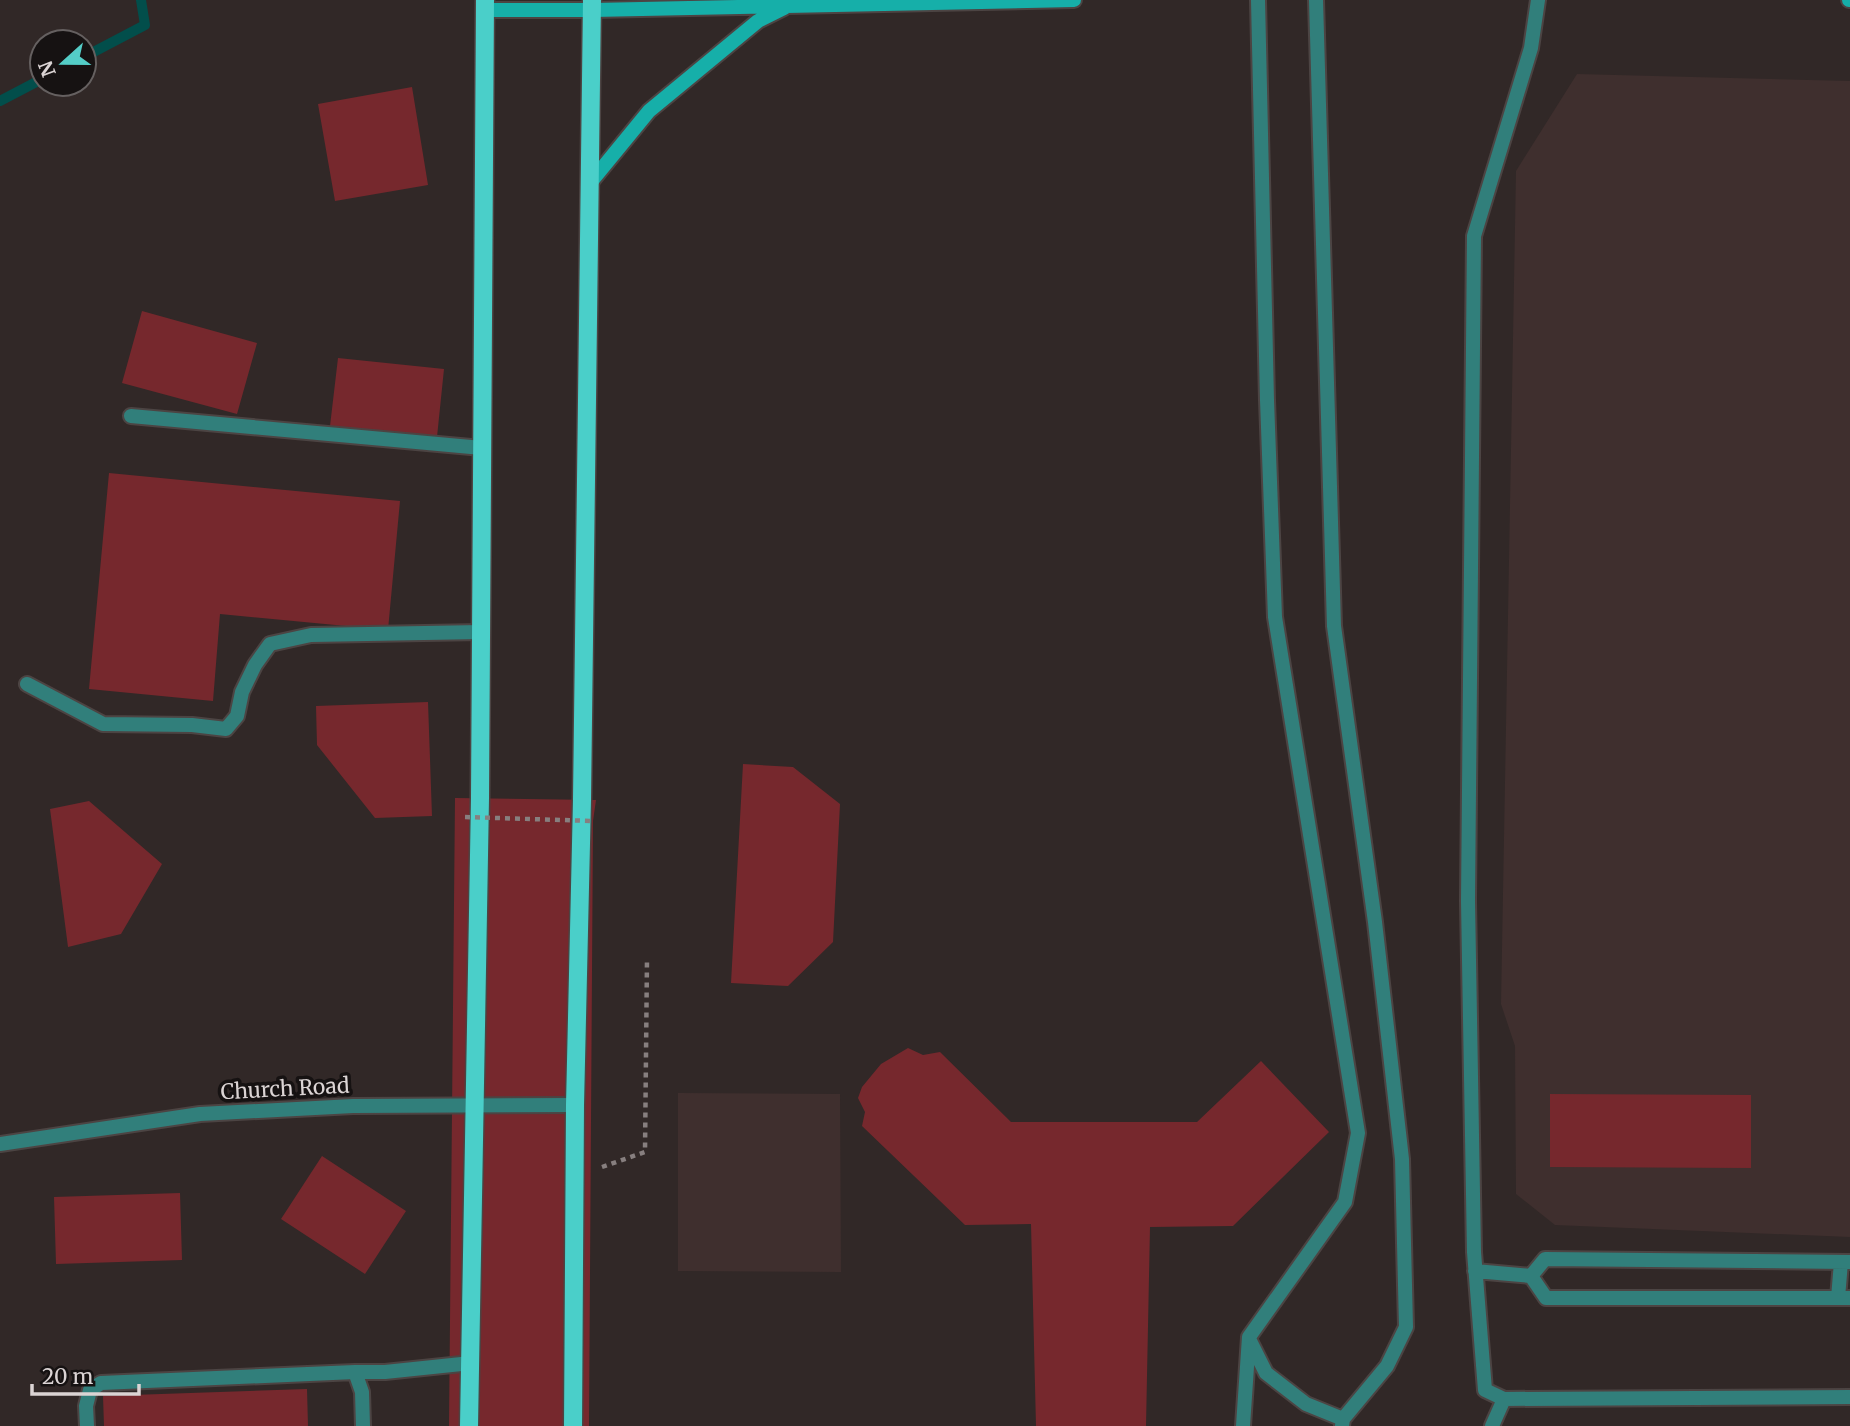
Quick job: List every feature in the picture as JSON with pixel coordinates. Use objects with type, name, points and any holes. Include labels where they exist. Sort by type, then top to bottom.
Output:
[{"type":"main road","points":[[469,1426],[481,632],[485,5],[789,6],[1074,0]]},
{"type":"main road","points":[[573,1426],[575,1105],[593,5]]},
{"type":"main road","points":[[590,183],[649,111],[758,21],[789,6]]},
{"type":"street","points":[[1243,1426],[1249,1337],[1345,1202],[1358,1133],[1276,617],[1267,400],[1258,0]]},
{"type":"street","points":[[1249,1337],[1266,1373],[1306,1404],[1342,1423],[1387,1366],[1406,1327],[1402,1159],[1375,922],[1334,626],[1316,0]]},
{"type":"street","points":[[1538,0],[1531,48],[1474,236],[1468,901],[1475,1271],[1485,1390],[1504,1399],[1850,1396]]},
{"type":"street","points":[[131,416],[482,448]]},
{"type":"street","points":[[27,684],[103,724],[192,725],[226,729],[237,716],[242,692],[255,665],[270,644],[311,635],[481,632]]},
{"type":"street","name":"Church Road","points":[[0,1144],[200,1114],[353,1106],[575,1105]]},
{"type":"street","points":[[1545,1259],[1845,1262],[1844,1298],[1546,1298],[1531,1276],[1545,1259]]},
{"type":"street","points":[[1475,1271],[1531,1276]]},
{"type":"street","points":[[87,1426],[86,1406],[89,1390],[101,1383],[384,1371],[471,1363]]},
{"type":"street","points":[[355,1372],[362,1392],[363,1426]]},
{"type":"street","points":[[1492,1426],[1504,1399]]},
{"type":"path","points":[[465,817],[593,821]]},
{"type":"path","points":[[575,1176],[645,1152],[647,959]]},
{"type":"shaded area","points":[[1577,74],[1850,81],[1850,1237],[1555,1225],[1516,1194],[1515,1046],[1501,1004],[1516,171]]},
{"type":"shaded area","points":[[678,1093],[840,1094],[841,1272],[678,1271]]},
{"type":"building","points":[[412,87],[428,185],[335,201],[318,104]]},
{"type":"building","points":[[142,311],[257,343],[237,414],[122,383]]},
{"type":"building","points":[[338,358],[444,369],[437,437],[330,426]]},
{"type":"building","points":[[109,473],[400,501],[388,630],[220,614],[213,701],[89,689]]},
{"type":"building","points":[[428,702],[432,816],[375,818],[317,745],[316,706]]},
{"type":"building","points":[[743,764],[793,767],[840,804],[833,942],[788,986],[731,983]]},
{"type":"building","points":[[455,798],[596,800],[593,821],[589,1426],[449,1426]]},
{"type":"building","points":[[89,801],[162,864],[121,934],[68,947],[50,809]]},
{"type":"building","points":[[908,1048],[923,1055],[940,1052],[1011,1122],[1197,1122],[1261,1061],[1329,1132],[1233,1226],[1150,1227],[1146,1426],[1036,1426],[1031,1224],[965,1225],[862,1126],[865,1112],[858,1098],[862,1087],[881,1064]]},
{"type":"building","points":[[1550,1094],[1751,1095],[1751,1168],[1550,1167]]},
{"type":"building","points":[[322,1156],[406,1211],[365,1274],[281,1219]]},
{"type":"building","points":[[180,1193],[182,1260],[56,1264],[54,1197]]},
{"type":"building","points":[[307,1389],[308,1426],[104,1426],[103,1396]]},
{"type":"waterway","points":[[98,50],[145,25],[141,0]]},
{"type":"waterway","points":[[0,101],[28,86]]}]
